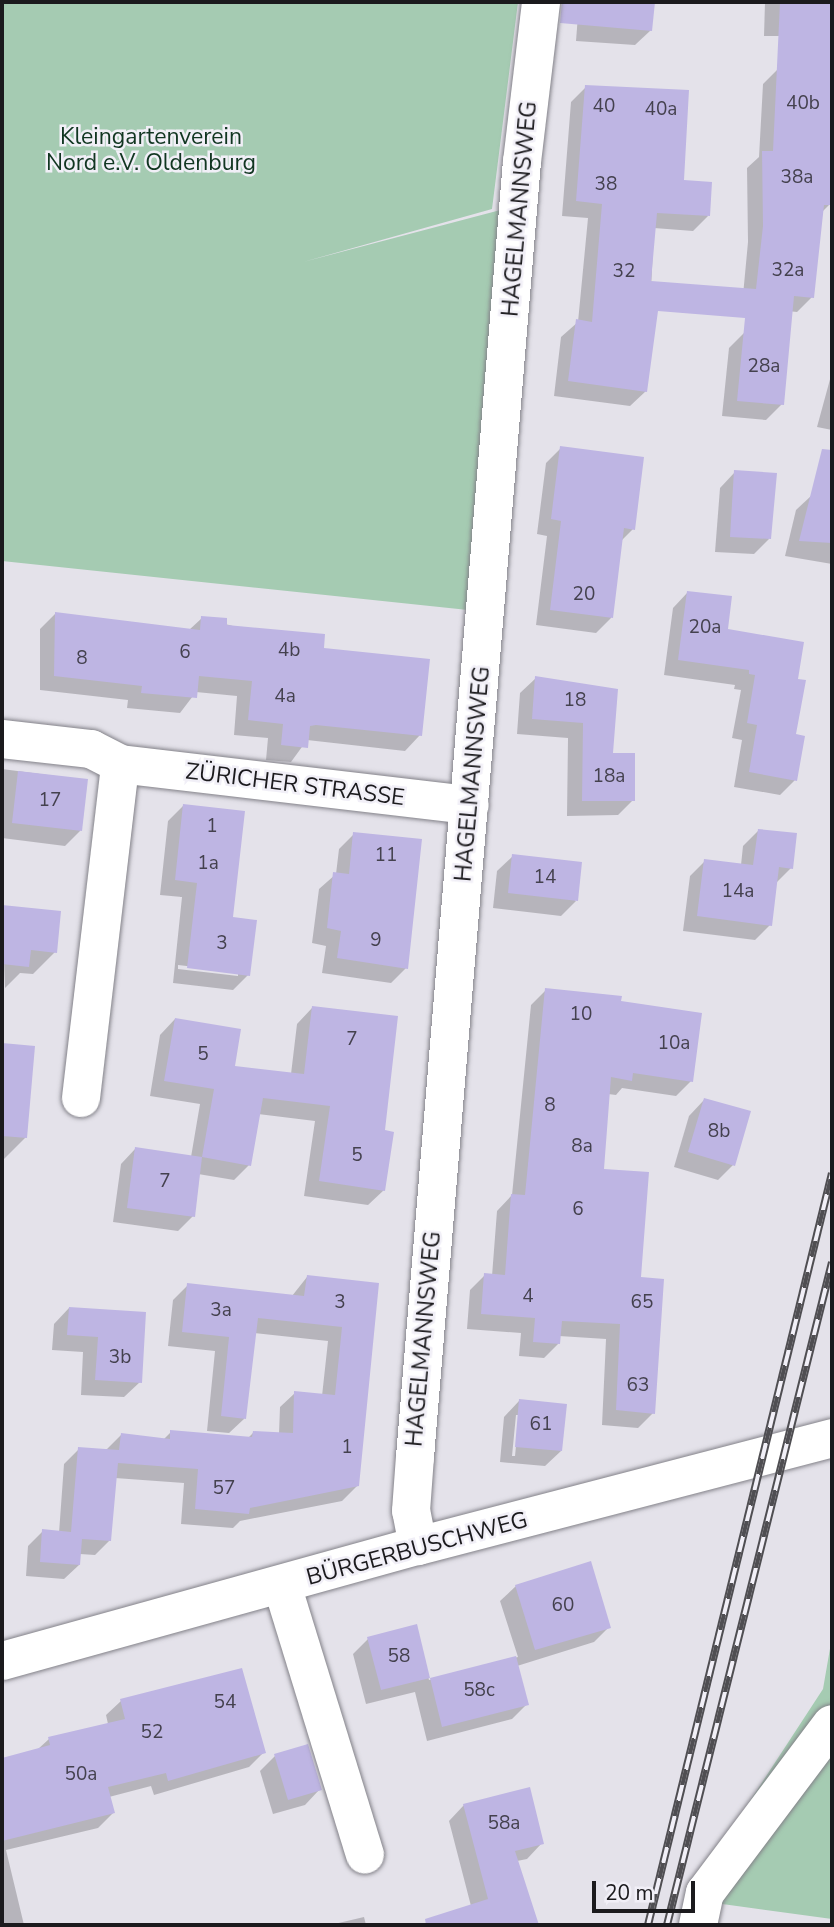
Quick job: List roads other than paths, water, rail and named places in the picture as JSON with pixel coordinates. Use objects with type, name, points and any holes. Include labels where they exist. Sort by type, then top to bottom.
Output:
[{"type":"street","name":"HAGELMANNSWEG","points":[[418,1546],[411,1511],[415,1457],[522,162],[541,2]]},
{"type":"street","name":"ZÜRICHER STRASSE","points":[[2,739],[91,749],[120,764],[470,805]]},
{"type":"street","points":[[81,1098],[120,764]]},
{"type":"street","name":"BÜRGERBUSCHWEG","points":[[2,1661],[418,1546],[832,1438]]},
{"type":"street","points":[[282,1585],[365,1855]]},
{"type":"street","points":[[698,1925],[705,1893],[832,1724]]},
{"type":"railway","points":[[648,1925],[832,1173]]},
{"type":"railway","points":[[667,1925],[832,1262]]},
{"type":"park label","name":"Kleingartenverein Nord e.V. Oldenburg","points":[[151,150]]}]
